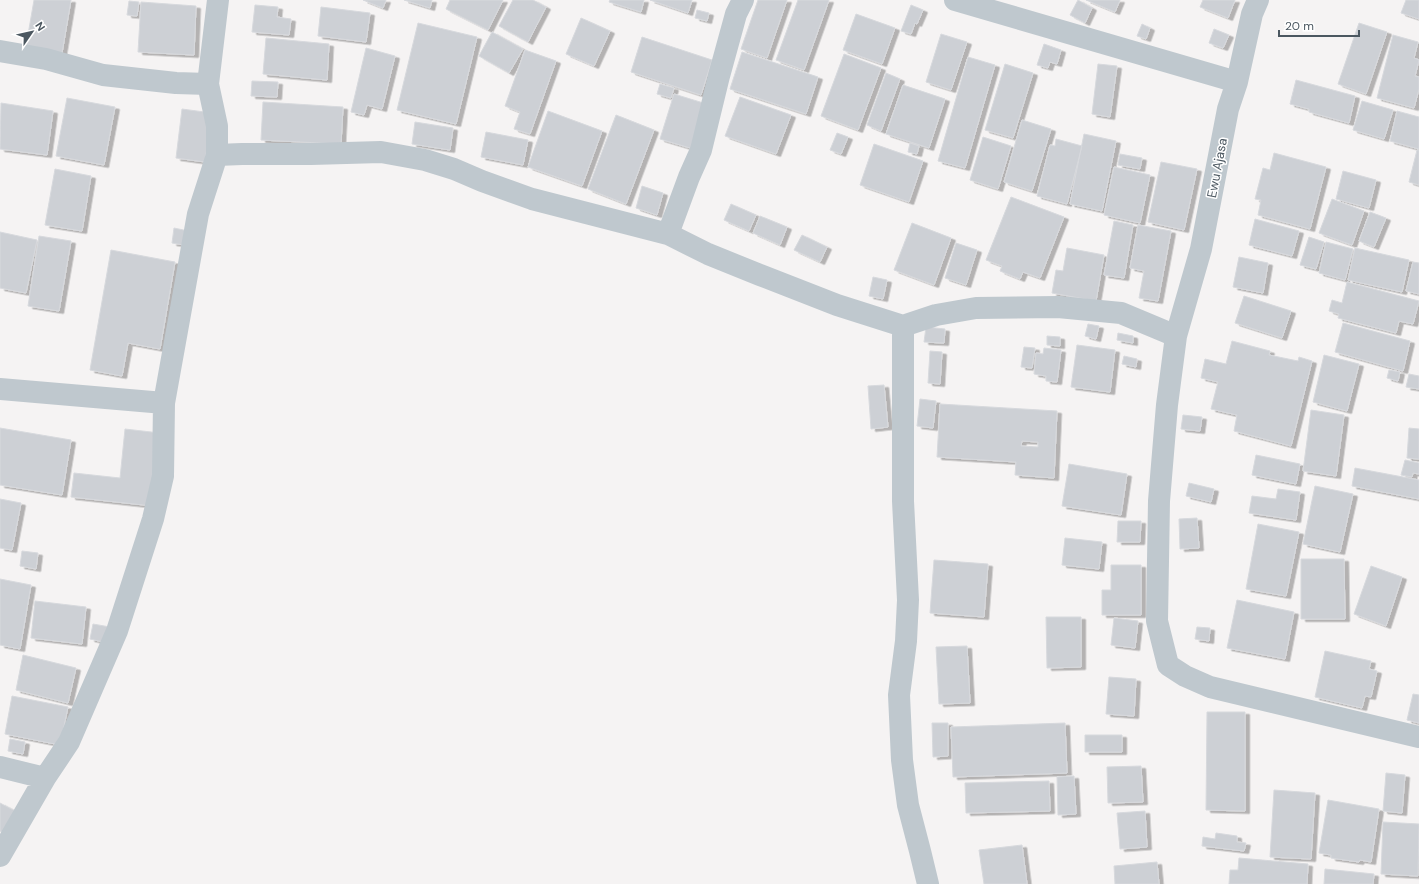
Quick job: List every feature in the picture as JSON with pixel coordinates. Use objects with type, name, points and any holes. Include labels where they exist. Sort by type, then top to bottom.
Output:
[{"type":"street","points":[[0,856],[45,778],[68,742],[117,631],[153,519],[163,476],[164,403],[198,214],[217,155],[217,126],[208,84],[218,0]]},
{"type":"street","points":[[668,234],[689,177],[701,150],[736,14],[743,0]]},
{"type":"street","points":[[955,0],[1237,82]]},
{"type":"street","name":"Ewu Ajasa","points":[[1258,0],[1252,14],[1237,82],[1228,109],[1201,249],[1176,336],[1167,405],[1159,501],[1157,621],[1168,665],[1185,676],[1210,687],[1419,737]]},
{"type":"street","points":[[0,51],[46,59],[103,75],[176,83],[208,84]]},
{"type":"street","points":[[217,155],[295,155],[381,152],[425,160],[454,169],[489,184],[532,198],[668,234],[708,254],[747,270],[837,305],[903,326],[936,315],[976,308],[1058,306],[1121,313],[1176,336]]},
{"type":"street","points":[[903,326],[903,501],[908,600],[906,641],[899,702],[902,760],[908,805],[928,884]]},
{"type":"street","points":[[0,389],[164,403]]},
{"type":"street","points":[[0,767],[45,778]]},
{"type":"building","points":[[34,0],[71,0],[62,53],[26,46]]},
{"type":"building","points":[[363,0],[386,0],[383,8]]},
{"type":"building","points":[[404,0],[432,0],[430,8]]},
{"type":"building","points":[[450,0],[503,0],[488,30],[446,9]]},
{"type":"building","points":[[513,0],[533,0],[546,7],[528,42],[499,26]]},
{"type":"building","points":[[610,0],[644,0],[641,12],[609,2]]},
{"type":"building","points":[[650,0],[692,0],[688,13]]},
{"type":"building","points":[[758,0],[787,0],[767,58],[741,49]]},
{"type":"building","points":[[798,0],[829,0],[804,70],[776,60]]},
{"type":"building","points":[[1078,0],[1092,8],[1085,23],[1070,15]]},
{"type":"building","points":[[1086,0],[1120,0],[1115,12]]},
{"type":"building","points":[[1203,0],[1235,0],[1228,18],[1200,7]]},
{"type":"building","points":[[1406,0],[1419,0],[1419,19],[1401,13]]},
{"type":"building","points":[[129,1],[139,2],[137,16],[127,15]]},
{"type":"building","points":[[141,2],[196,6],[194,55],[138,52]]},
{"type":"building","points":[[255,5],[278,7],[277,17],[291,19],[289,35],[252,32]]},
{"type":"building","points":[[911,5],[923,10],[917,24],[915,23],[911,34],[901,31]]},
{"type":"building","points":[[321,7],[370,13],[366,42],[318,36]]},
{"type":"building","points":[[697,10],[709,13],[707,21],[695,18]]},
{"type":"building","points":[[856,14],[895,28],[882,64],[843,50]]},
{"type":"building","points":[[581,18],[610,31],[594,66],[566,54]]},
{"type":"building","points":[[418,23],[477,37],[456,124],[397,110]]},
{"type":"building","points":[[1359,23],[1387,32],[1366,94],[1338,84]]},
{"type":"building","points":[[1142,24],[1150,28],[1146,39],[1137,36]]},
{"type":"building","points":[[1214,29],[1229,35],[1223,48],[1209,43]]},
{"type":"building","points":[[492,32],[523,49],[509,73],[479,56]]},
{"type":"building","points":[[941,34],[967,42],[951,90],[926,82]]},
{"type":"building","points":[[1393,35],[1418,42],[1414,58],[1419,60],[1415,76],[1419,77],[1419,89],[1414,108],[1377,98]]},
{"type":"building","points":[[642,37],[712,60],[701,95],[631,72]]},
{"type":"building","points":[[266,38],[329,44],[327,80],[263,74]]},
{"type":"building","points":[[1044,44],[1061,50],[1057,64],[1050,62],[1048,68],[1037,65]]},
{"type":"building","points":[[366,48],[395,56],[382,109],[367,105],[364,115],[351,112]]},
{"type":"building","points":[[525,50],[556,61],[530,134],[514,129],[520,112],[505,106]]},
{"type":"building","points":[[742,52],[818,77],[806,114],[730,89]]},
{"type":"building","points":[[844,54],[881,68],[858,130],[821,116]]},
{"type":"building","points":[[968,57],[995,65],[965,168],[938,161]]},
{"type":"building","points":[[1005,64],[1033,73],[1013,138],[985,130]]},
{"type":"building","points":[[1098,64],[1117,66],[1110,117],[1092,114]]},
{"type":"building","points":[[886,73],[900,79],[881,131],[867,125]]},
{"type":"building","points":[[1296,80],[1355,96],[1349,123],[1309,112],[1309,109],[1290,104]]},
{"type":"building","points":[[252,81],[278,82],[277,97],[251,96]]},
{"type":"building","points":[[660,84],[674,88],[671,98],[657,94]]},
{"type":"building","points":[[903,85],[945,99],[929,148],[886,134]]},
{"type":"building","points":[[674,94],[710,105],[697,150],[660,139]]},
{"type":"building","points":[[740,97],[791,115],[776,154],[725,136]]},
{"type":"building","points":[[67,98],[115,107],[104,165],[56,156]]},
{"type":"building","points":[[1362,101],[1393,110],[1384,139],[1353,130]]},
{"type":"building","points":[[263,102],[343,107],[341,144],[261,140]]},
{"type":"building","points":[[1,103],[53,111],[47,155],[0,149]]},
{"type":"building","points":[[182,109],[212,113],[205,162],[176,158]]},
{"type":"building","points":[[548,111],[602,131],[582,186],[528,167]]},
{"type":"building","points":[[1397,111],[1419,117],[1419,149],[1390,141]]},
{"type":"building","points":[[616,115],[654,130],[626,204],[588,189]]},
{"type":"building","points":[[1022,120],[1051,129],[1032,191],[1004,182]]},
{"type":"building","points":[[415,122],[453,128],[450,150],[412,144]]},
{"type":"building","points":[[486,132],[528,140],[523,165],[481,157]]},
{"type":"building","points":[[837,133],[848,137],[841,154],[830,150]]},
{"type":"building","points":[[1084,134],[1116,141],[1102,211],[1070,204]]},
{"type":"building","points":[[983,137],[1011,146],[998,189],[970,180]]},
{"type":"building","points":[[1056,139],[1082,146],[1067,204],[1037,196],[1050,145],[1055,146]]},
{"type":"building","points":[[910,143],[919,146],[917,154],[908,152]]},
{"type":"building","points":[[874,144],[923,161],[909,202],[860,185]]},
{"type":"building","points":[[1417,150],[1419,150],[1419,185],[1409,182]]},
{"type":"building","points":[[1274,153],[1326,167],[1310,229],[1258,215],[1261,200],[1255,199],[1263,168],[1270,170]]},
{"type":"building","points":[[1120,154],[1142,158],[1140,169],[1118,165]]},
{"type":"building","points":[[1161,162],[1197,169],[1184,230],[1148,222]]},
{"type":"building","points":[[1114,167],[1150,175],[1140,223],[1104,215]]},
{"type":"building","points":[[55,169],[91,176],[82,231],[45,225]]},
{"type":"building","points":[[1343,171],[1376,180],[1369,208],[1336,199]]},
{"type":"building","points":[[642,186],[663,193],[657,215],[636,208]]},
{"type":"building","points":[[1011,197],[1064,217],[1040,278],[1023,272],[1020,279],[1000,271],[1002,266],[986,260]]},
{"type":"building","points":[[1332,199],[1364,211],[1352,245],[1319,233]]},
{"type":"building","points":[[731,204],[756,215],[749,231],[724,220]]},
{"type":"building","points":[[1370,212],[1386,218],[1374,247],[1359,241]]},
{"type":"building","points":[[760,216],[787,227],[780,245],[753,233]]},
{"type":"building","points":[[1255,219],[1299,231],[1292,256],[1249,245]]},
{"type":"building","points":[[1114,221],[1133,225],[1124,278],[1104,275]]},
{"type":"building","points":[[912,223],[951,238],[934,285],[894,270]]},
{"type":"building","points":[[1138,225],[1171,231],[1158,301],[1139,298],[1144,271],[1130,268]]},
{"type":"building","points":[[174,228],[193,232],[190,246],[172,243]]},
{"type":"building","points":[[0,232],[37,240],[26,293],[0,288]]},
{"type":"building","points":[[802,235],[827,247],[820,262],[794,250]]},
{"type":"building","points":[[39,236],[71,241],[59,311],[28,306]]},
{"type":"building","points":[[1309,237],[1324,242],[1316,269],[1300,265]]},
{"type":"building","points":[[1326,242],[1353,249],[1345,280],[1319,273]]},
{"type":"building","points":[[956,243],[977,250],[966,285],[945,278]]},
{"type":"building","points":[[1067,248],[1104,255],[1096,301],[1052,293],[1056,270],[1063,271]]},
{"type":"building","points":[[1355,248],[1409,260],[1402,292],[1348,280]]},
{"type":"building","points":[[111,250],[175,262],[160,349],[128,343],[122,376],[90,370]]},
{"type":"building","points":[[1239,257],[1268,263],[1263,293],[1233,287]]},
{"type":"building","points":[[1413,262],[1419,263],[1419,294],[1406,291]]},
{"type":"building","points":[[873,277],[887,280],[883,299],[869,296]]},
{"type":"building","points":[[1347,282],[1419,301],[1413,324],[1399,321],[1396,333],[1338,318],[1339,314],[1329,311],[1332,300],[1342,303]]},
{"type":"building","points":[[1244,296],[1291,311],[1282,338],[1235,323]]},
{"type":"building","points":[[1343,323],[1410,341],[1403,371],[1335,352]]},
{"type":"building","points":[[1088,324],[1099,326],[1096,339],[1085,336]]},
{"type":"building","points":[[926,327],[945,329],[944,343],[924,342]]},
{"type":"building","points":[[1118,333],[1133,336],[1133,343],[1117,340]]},
{"type":"building","points":[[1047,336],[1060,337],[1060,346],[1047,345]]},
{"type":"building","points":[[1232,341],[1270,351],[1269,355],[1298,361],[1299,357],[1312,361],[1291,446],[1234,431],[1237,415],[1211,409],[1218,382],[1201,378],[1205,359],[1226,364]]},
{"type":"building","points":[[1077,345],[1115,350],[1110,392],[1071,387]]},
{"type":"building","points":[[1024,347],[1035,348],[1032,368],[1021,367]]},
{"type":"building","points":[[1044,348],[1061,350],[1057,382],[1046,381],[1046,376],[1034,374],[1036,353],[1043,354]]},
{"type":"building","points":[[930,351],[942,352],[940,384],[928,383]]},
{"type":"building","points":[[1324,355],[1359,364],[1347,411],[1313,402]]},
{"type":"building","points":[[1124,356],[1137,359],[1136,367],[1122,364]]},
{"type":"building","points":[[1389,370],[1400,372],[1398,381],[1387,378]]},
{"type":"building","points":[[1409,374],[1419,376],[1419,389],[1406,387]]},
{"type":"building","points":[[884,385],[888,427],[871,429],[868,386]]},
{"type":"building","points":[[920,399],[936,401],[933,428],[917,426]]},
{"type":"building","points":[[940,404],[1057,411],[1054,478],[1015,475],[1016,462],[937,457]],"holes":[[[1022,441],[1038,442],[1038,447],[1021,446]]]},
{"type":"building","points":[[1311,410],[1344,415],[1336,476],[1303,471]]},
{"type":"building","points":[[1183,415],[1202,417],[1200,431],[1181,429]]},
{"type":"building","points":[[0,428],[71,440],[62,495],[0,485]]},
{"type":"building","points":[[1409,428],[1419,429],[1419,459],[1407,458]]},
{"type":"building","points":[[125,429],[160,433],[153,506],[71,497],[74,473],[120,478]]},
{"type":"building","points":[[1256,455],[1300,464],[1296,484],[1252,475]]},
{"type":"building","points":[[1405,460],[1419,463],[1419,474],[1413,473],[1412,477],[1401,475]]},
{"type":"building","points":[[1069,464],[1127,474],[1121,515],[1062,506]]},
{"type":"building","points":[[1355,468],[1419,480],[1419,499],[1352,486]]},
{"type":"building","points":[[1189,483],[1214,489],[1211,502],[1186,496]]},
{"type":"building","points":[[1315,486],[1353,494],[1340,552],[1303,544]]},
{"type":"building","points":[[1278,489],[1300,492],[1296,520],[1249,513],[1252,496],[1276,499]]},
{"type":"building","points":[[0,499],[21,503],[12,550],[0,548]]},
{"type":"building","points":[[1197,518],[1199,548],[1180,549],[1179,519]]},
{"type":"building","points":[[1118,521],[1141,521],[1140,542],[1117,542]]},
{"type":"building","points":[[1258,524],[1299,532],[1286,596],[1246,589]]},
{"type":"building","points":[[1065,538],[1102,542],[1099,569],[1062,565]]},
{"type":"building","points":[[22,551],[38,553],[36,569],[20,566]]},
{"type":"building","points":[[1301,559],[1344,559],[1345,619],[1301,619]]},
{"type":"building","points":[[934,560],[988,564],[984,617],[930,613]]},
{"type":"building","points":[[1111,565],[1141,565],[1141,615],[1102,615],[1102,590],[1111,590]]},
{"type":"building","points":[[1371,566],[1402,577],[1386,626],[1354,614]]},
{"type":"building","points":[[0,579],[31,585],[20,649],[0,645]]},
{"type":"building","points":[[1237,600],[1294,612],[1285,659],[1227,648]]},
{"type":"building","points":[[35,601],[86,607],[82,644],[31,638]]},
{"type":"building","points":[[1046,617],[1081,617],[1081,667],[1047,668]]},
{"type":"building","points":[[1114,618],[1138,621],[1135,648],[1111,645]]},
{"type":"building","points":[[93,624],[110,627],[108,643],[90,639]]},
{"type":"building","points":[[1197,627],[1210,628],[1209,641],[1195,639]]},
{"type":"building","points":[[967,646],[970,703],[939,704],[936,647]]},
{"type":"building","points":[[1325,651],[1371,661],[1369,669],[1377,671],[1371,697],[1365,696],[1362,708],[1315,697]]},
{"type":"building","points":[[23,655],[76,668],[68,703],[16,690]]},
{"type":"building","points":[[1109,677],[1136,679],[1134,716],[1106,714]]},
{"type":"building","points":[[1413,694],[1419,695],[1419,723],[1407,720]]},
{"type":"building","points":[[12,696],[68,707],[60,745],[5,734]]},
{"type":"building","points":[[1207,712],[1245,712],[1245,811],[1206,810]]},
{"type":"building","points":[[932,723],[948,723],[948,756],[933,757]]},
{"type":"building","points":[[1065,723],[1067,773],[953,777],[951,727]]},
{"type":"building","points":[[1085,735],[1122,735],[1122,752],[1085,752]]},
{"type":"building","points":[[10,739],[25,742],[23,754],[8,751]]},
{"type":"building","points":[[1141,766],[1143,802],[1108,803],[1107,767]]},
{"type":"building","points":[[1386,773],[1405,775],[1402,813],[1383,811]]},
{"type":"building","points":[[1074,776],[1076,814],[1058,815],[1057,777]]},
{"type":"building","points":[[1049,781],[1050,811],[966,813],[965,783]]},
{"type":"building","points":[[1274,790],[1315,793],[1311,859],[1270,857]]},
{"type":"building","points":[[1328,800],[1379,809],[1371,862],[1331,858],[1331,855],[1319,853]]},
{"type":"building","points":[[0,803],[19,813],[8,836],[0,831]]},
{"type":"building","points":[[1145,811],[1147,847],[1120,849],[1117,813]]},
{"type":"building","points":[[1383,822],[1419,824],[1418,876],[1381,874]]},
{"type":"building","points":[[1216,833],[1237,836],[1237,842],[1246,843],[1244,851],[1202,846],[1203,837],[1215,839]]},
{"type":"building","points":[[1022,845],[1027,884],[984,884],[979,850]]},
{"type":"building","points":[[1239,858],[1308,864],[1307,884],[1229,884],[1230,870],[1238,870]]},
{"type":"building","points":[[1157,862],[1159,884],[1115,884],[1114,866]]},
{"type":"building","points":[[1325,869],[1374,874],[1373,884],[1324,884]]}]
